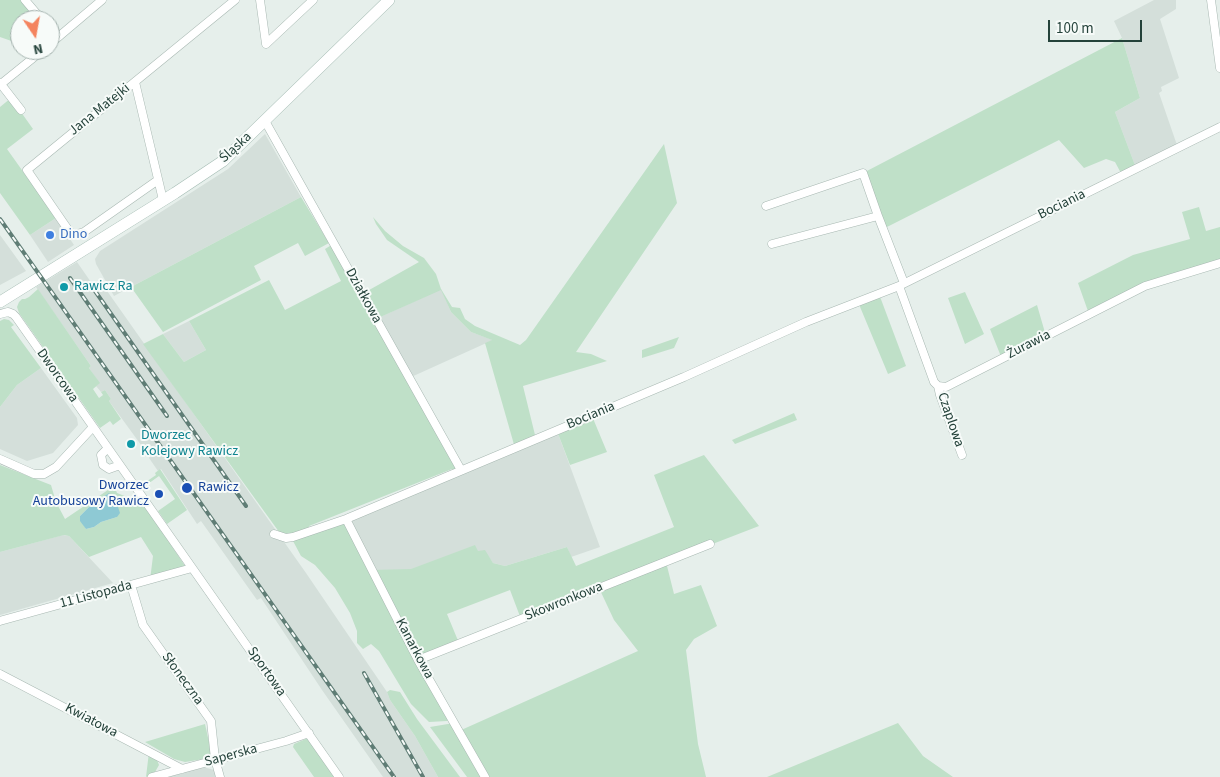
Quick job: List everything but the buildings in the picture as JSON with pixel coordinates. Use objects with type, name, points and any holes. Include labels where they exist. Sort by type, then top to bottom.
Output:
[{"type":"street","points":[[25,0],[34,10]]},
{"type":"street","points":[[60,35],[102,0]]},
{"type":"street","name":"Jana Matejki","points":[[158,180],[84,232],[73,234],[27,170],[235,0]]},
{"type":"street","points":[[260,0],[266,44],[313,0]]},
{"type":"street","name":"Śląska","points":[[0,302],[223,161],[389,0]]},
{"type":"street","points":[[1212,0],[1220,68]]},
{"type":"street","points":[[21,110],[1,84],[31,60]]},
{"type":"street","points":[[135,82],[163,200]]},
{"type":"street","name":"Działkowa","points":[[265,121],[461,470]]},
{"type":"street","name":"Bociania","points":[[274,534],[286,538],[293,537],[346,519],[670,382],[806,322],[902,285],[1220,127]]},
{"type":"street","points":[[766,206],[863,173],[934,382],[938,386]]},
{"type":"street","points":[[772,244],[878,216]]},
{"type":"street","name":"Żurawia","points":[[938,386],[946,387],[1145,286],[1220,263]]},
{"type":"street","name":"Dworcowa","points":[[0,314],[8,312],[13,314],[192,568]]},
{"type":"street","name":"Czaplowa","points":[[938,386],[962,455]]},
{"type":"street","points":[[0,459],[34,474],[44,474],[56,467],[93,428]]},
{"type":"street","points":[[108,448],[100,455],[103,465],[110,469],[120,465]]},
{"type":"street","name":"Kanarkowa","points":[[346,519],[418,660],[485,777]]},
{"type":"street","name":"Skowronkowa","points":[[418,660],[710,544]]},
{"type":"street","name":"11 Listopada","points":[[0,621],[192,568]]},
{"type":"street","name":"Sportowa","points":[[192,568],[339,777]]},
{"type":"street","name":"Słoneczna","points":[[131,586],[143,626],[211,721],[215,760],[220,777]]},
{"type":"street","name":"Kwiatowa","points":[[0,674],[182,769]]},
{"type":"street","name":"Saperska","points":[[152,777],[309,733]]},
{"type":"shaded area","points":[[1154,0],[1176,0],[1176,9],[1160,19],[1179,78],[1161,87],[1162,91],[1159,93],[1178,148],[1136,168],[1115,112],[1140,98],[1122,38],[1114,21]]},
{"type":"shaded area","points":[[265,134],[301,197],[114,296],[96,264],[95,259],[100,251],[228,169]]},
{"type":"shaded area","points":[[56,218],[74,245],[48,262],[30,235]]},
{"type":"shaded area","points":[[0,235],[26,271],[0,285]]},
{"type":"shaded area","points":[[77,262],[93,285],[100,281],[306,573],[387,692],[390,700],[415,736],[438,777],[383,777],[261,598],[257,600],[201,521],[197,524],[161,469],[158,471],[149,458],[151,455],[146,448],[144,449],[109,401],[111,399],[105,390],[101,392],[96,386],[99,383],[89,368],[91,366],[36,287]]},
{"type":"shaded area","points":[[441,289],[451,312],[471,332],[493,340],[409,378],[376,319]]},
{"type":"shaded area","points":[[189,321],[206,350],[184,362],[163,334]]},
{"type":"shaded area","points":[[41,368],[77,418],[78,425],[53,453],[27,461],[0,449],[0,407],[17,385]]},
{"type":"shaded area","points":[[557,431],[600,547],[571,557],[567,547],[505,566],[493,563],[488,556],[433,569],[374,574],[346,519]]},
{"type":"shaded area","points":[[63,535],[69,536],[113,583],[0,615],[0,552]]},
{"type":"shaded area","points":[[203,767],[214,770],[216,777],[168,777]]},
{"type":"green space","points":[[0,0],[25,0],[34,10],[10,10],[10,40],[0,37]]},
{"type":"green space","points":[[1122,38],[1140,98],[1115,112],[1136,168],[1122,175],[1115,162],[1106,159],[1084,168],[1059,140],[883,229],[863,173]]},
{"type":"green space","points":[[11,98],[33,129],[7,149],[56,218],[30,235],[0,193],[0,107]]},
{"type":"green space","points":[[664,144],[677,203],[576,352],[591,354],[607,361],[523,386],[536,439],[515,448],[485,343],[492,340],[471,332],[451,312],[441,290],[376,319],[461,470],[456,473],[452,469],[309,526],[310,531],[346,519],[370,570],[411,569],[475,545],[478,551],[485,550],[493,563],[505,566],[567,547],[576,566],[674,527],[654,475],[704,455],[759,526],[666,562],[674,594],[701,585],[717,626],[694,639],[686,650],[698,744],[706,777],[467,777],[430,727],[454,723],[459,731],[638,651],[614,620],[599,588],[521,619],[510,590],[447,614],[459,643],[419,660],[451,716],[447,721],[429,722],[411,704],[379,651],[371,644],[363,649],[357,643],[357,631],[350,613],[335,588],[315,565],[301,556],[293,541],[293,537],[282,536],[143,344],[163,334],[184,362],[206,350],[189,321],[269,280],[285,310],[341,281],[325,249],[333,244],[362,294],[419,262],[387,240],[373,217],[385,231],[403,246],[424,258],[436,274],[441,289],[452,307],[460,308],[465,319],[475,326],[520,345],[526,340]]},
{"type":"green space","points":[[301,197],[329,243],[305,256],[298,243],[254,266],[261,280],[163,332],[131,287]]},
{"type":"green space","points":[[1199,207],[1206,231],[1220,227],[1220,263],[1145,286],[1089,314],[1078,283],[1133,255],[1190,239],[1182,212]]},
{"type":"green space","points":[[38,289],[91,366],[89,368],[100,383],[93,389],[99,398],[103,395],[101,392],[105,390],[111,399],[109,401],[121,419],[113,425],[110,421],[100,428],[19,313],[17,307],[19,302],[29,297]]},
{"type":"green space","points":[[965,292],[984,334],[965,344],[948,298]]},
{"type":"green space","points":[[879,294],[906,366],[888,374],[858,302]]},
{"type":"green space","points":[[1037,305],[1046,336],[1002,359],[990,329]]},
{"type":"green space","points":[[4,319],[9,320],[14,325],[11,327],[41,368],[17,385],[0,407],[0,321]]},
{"type":"green space","points":[[679,337],[674,348],[642,358],[642,350]]},
{"type":"green space","points":[[794,413],[797,420],[735,444],[732,440]]},
{"type":"green space","points":[[592,416],[607,452],[570,465],[557,431]]},
{"type":"green space","points":[[0,465],[51,485],[56,502],[65,519],[108,490],[109,486],[113,483],[117,493],[135,500],[138,495],[185,566],[183,570],[150,580],[153,556],[141,537],[89,557],[69,536],[64,535],[0,552]],"holes":[[[108,494],[117,517],[86,529],[80,516],[91,505]]]},
{"type":"green space","points":[[160,469],[187,510],[167,524],[158,511],[175,499],[159,476],[145,486],[143,484],[156,475],[155,473]]},
{"type":"green space","points":[[390,690],[400,692],[417,719],[460,777],[438,777],[415,736],[390,700],[387,692]]},
{"type":"green space","points":[[898,723],[923,756],[953,777],[767,777]]},
{"type":"green space","points":[[205,724],[211,751],[210,755],[204,759],[185,762],[174,759],[145,742]]},
{"type":"green space","points":[[308,738],[336,777],[314,777],[293,747],[294,744]]},
{"type":"green space","points":[[149,752],[159,765],[155,772],[146,777]]},
{"type":"water","points":[[109,493],[117,504],[120,513],[117,517],[86,529],[80,521],[80,516],[91,505]]},
{"type":"railway","points":[[0,219],[394,777]]},
{"type":"railway","points":[[70,278],[167,416]]},
{"type":"railway","points":[[95,291],[246,506]]},
{"type":"railway","points":[[364,673],[423,777]]},
{"type":"place","name":"Dino","points":[[50,235]]},
{"type":"place","name":"Rawicz Ra","points":[[64,287]]},
{"type":"place","name":"Dworzec Kolejowy Rawicz","points":[[131,444]]},
{"type":"place","name":"Rawicz","points":[[187,488]]},
{"type":"place","name":"Dworzec Autobusowy Rawicz","points":[[159,494]]}]
